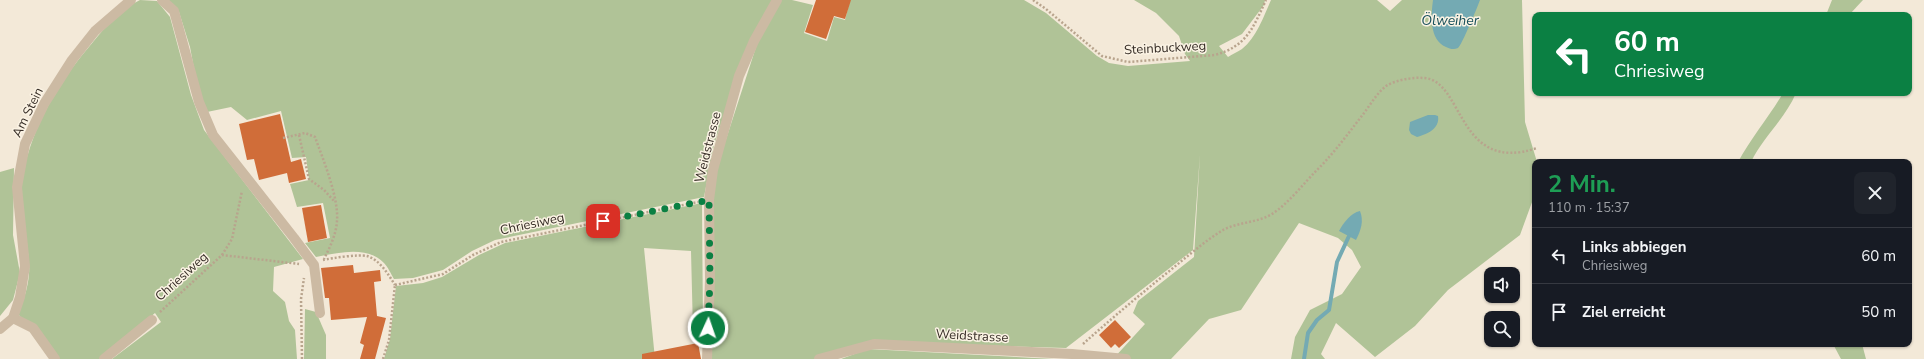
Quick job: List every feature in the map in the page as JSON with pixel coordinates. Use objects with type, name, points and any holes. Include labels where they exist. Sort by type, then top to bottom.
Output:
[{"type":"street","name":"Am Stein","points":[[13,318],[20,298],[25,266],[17,187],[25,144],[44,104],[72,60],[94,31],[131,0]]},
{"type":"street","points":[[162,0],[174,11],[199,102],[213,135],[314,265],[320,313]]},
{"type":"street","name":"Weidstrasse","points":[[707,359],[710,280],[709,200],[713,170],[739,76],[754,40],[777,0]]},
{"type":"street","points":[[0,329],[13,318],[33,328],[55,359]]},
{"type":"street","name":"Chriesiweg","points":[[104,359],[152,320]]},
{"type":"street","name":"Weidstrasse","points":[[819,359],[874,344],[1072,354],[1126,359]]},
{"type":"path","name":"Steinbuckweg","points":[[1033,0],[1046,9],[1102,56],[1128,62],[1215,55],[1226,52],[1236,47],[1248,35],[1266,0]]},
{"type":"path","points":[[1072,354],[1134,299],[1223,231],[1266,216],[1278,209],[1334,154],[1379,94],[1393,83],[1424,78],[1430,79],[1446,91],[1469,130],[1484,144],[1503,152],[1513,153],[1524,152],[1537,148]]},
{"type":"path","points":[[283,138],[305,133],[315,137],[328,172],[338,220],[333,240],[324,259]]},
{"type":"path","points":[[299,135],[309,178],[324,190],[335,202]]},
{"type":"path","points":[[222,255],[232,239],[245,177]]},
{"type":"path","name":"Chriesiweg","points":[[395,285],[443,274],[473,255],[502,242],[709,200]]},
{"type":"path","name":"Chriesiweg","points":[[152,320],[222,255],[314,265]]},
{"type":"path","points":[[302,359],[300,333],[303,281],[314,265],[324,259],[367,256],[384,268],[395,285],[388,340],[383,359]]},
{"type":"green space","points":[[140,0],[157,1],[170,17],[191,95],[204,130],[303,259],[274,267],[273,291],[285,302],[289,321],[295,330],[297,359],[112,359],[161,322],[155,313],[101,359],[56,359],[18,314],[28,284],[29,274],[27,244],[19,192],[20,183],[33,138],[54,95],[82,55],[114,18],[126,8]]},
{"type":"green space","points":[[167,0],[774,0],[743,58],[714,145],[704,197],[495,240],[472,251],[443,270],[413,278],[394,279],[384,263],[377,257],[369,254],[361,252],[342,252],[316,257],[305,243],[330,238],[323,203],[297,207],[290,184],[309,180],[306,157],[292,158],[281,111],[247,120],[231,107],[207,112],[200,101],[190,47],[179,12]]},
{"type":"green space","points":[[780,0],[792,0],[813,5],[804,33],[827,41],[834,17],[845,20],[850,0],[1024,0],[1046,13],[1097,56],[1109,63],[1128,66],[1190,61],[1185,54],[1179,36],[1156,13],[1134,0],[1265,0],[1264,5],[1242,34],[1219,46],[1228,57],[1242,49],[1251,39],[1271,0],[1377,0],[1390,11],[1402,0],[1522,0],[1525,122],[1536,159],[1532,159],[1532,202],[1520,235],[1448,290],[1415,326],[1375,357],[1336,323],[1321,354],[1325,359],[1291,359],[1295,337],[1310,310],[1342,294],[1361,267],[1352,250],[1338,238],[1299,223],[1241,310],[1209,319],[1171,359],[1113,359],[1145,324],[1133,313],[1138,301],[1194,257],[1200,154],[1193,250],[1066,348],[872,342],[820,359],[710,359],[712,202],[718,164],[757,44]]},
{"type":"green space","points":[[1832,0],[1863,0],[1852,12],[1827,12]]},
{"type":"green space","points":[[1781,96],[1794,96],[1786,111],[1753,159],[1740,159],[1749,144]]},
{"type":"green space","points":[[14,168],[13,235],[20,273],[13,300],[0,316],[0,172]]},
{"type":"green space","points":[[702,203],[703,330],[693,331],[691,251],[644,248],[655,359],[384,359],[390,339],[396,286],[423,283],[442,277],[479,255],[505,243]]},
{"type":"green space","points":[[305,309],[316,312],[326,335],[326,359],[304,359]]},
{"type":"green space","points":[[1835,347],[1863,347],[1866,359],[1841,359]]},
{"type":"green space","points":[[868,349],[1054,359],[841,359]]},
{"type":"water","name":"Ölweiher","points":[[1433,0],[1480,0],[1466,34],[1458,48],[1450,49],[1440,44],[1437,39],[1432,26]]},
{"type":"water","points":[[1428,115],[1438,116],[1438,121],[1435,128],[1417,137],[1411,134],[1409,130],[1410,122]]},
{"type":"water","points":[[1360,211],[1362,218],[1361,226],[1356,240],[1339,231],[1353,214]]},
{"type":"building","points":[[816,0],[851,0],[845,19],[834,16],[826,39],[805,32]]},
{"type":"building","points":[[280,114],[291,162],[301,159],[306,179],[289,183],[287,173],[259,180],[254,159],[247,160],[239,124]]},
{"type":"building","points":[[321,205],[327,238],[308,242],[302,208]]},
{"type":"building","points":[[353,265],[354,273],[380,270],[381,281],[374,282],[377,316],[386,318],[375,359],[360,359],[364,345],[360,343],[367,317],[331,320],[329,298],[325,298],[321,268]]},
{"type":"building","points":[[1115,320],[1131,337],[1119,348],[1115,344],[1111,348],[1099,335]]},
{"type":"building","points":[[698,343],[701,359],[642,359],[642,354]]},
{"type":"waterway","points":[[1304,359],[1308,333],[1317,320],[1329,310],[1337,262],[1349,236]]},
{"type":"route","points":[[603,221],[709,200],[710,280],[708,328]]}]
